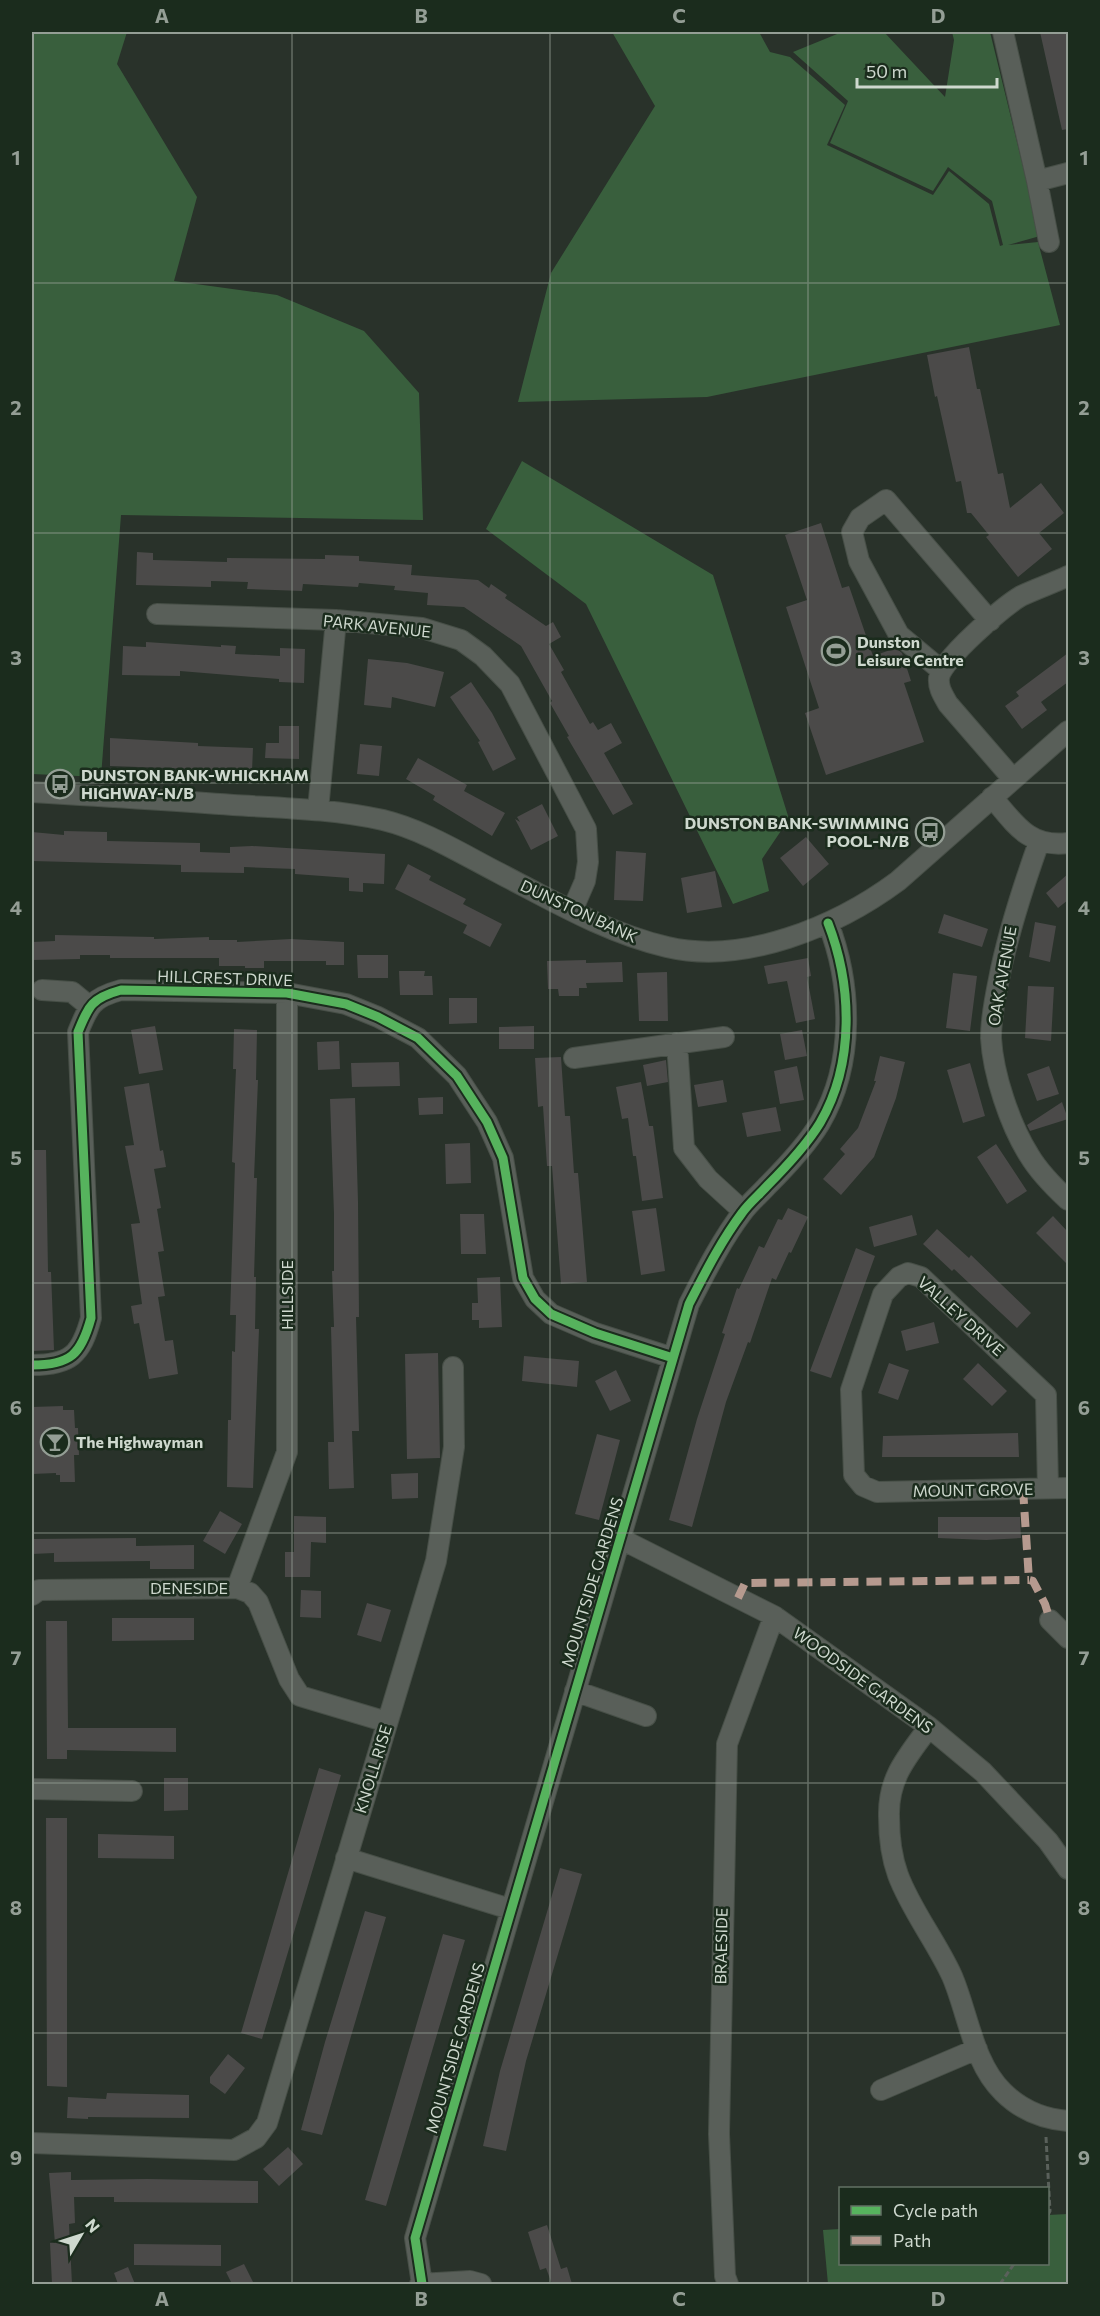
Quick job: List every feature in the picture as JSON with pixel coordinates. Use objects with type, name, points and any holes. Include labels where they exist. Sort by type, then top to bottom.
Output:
[{"type":"street","points":[[1003,32],[1049,242]]},
{"type":"street","points":[[1037,180],[1068,173]]},
{"type":"street","points":[[941,670],[898,635],[859,561],[852,532],[860,518],[886,500],[990,621]]},
{"type":"street","points":[[1013,778],[948,704],[940,690],[941,670],[947,661],[990,621],[1020,597],[1068,576]]},
{"type":"street","name":"PARK AVENUE","points":[[157,614],[336,621],[422,628],[461,640],[483,656],[510,684],[586,829],[588,862],[585,881],[572,911]]},
{"type":"street","points":[[318,810],[336,621]]},
{"type":"street","name":"DUNSTON BANK","points":[[32,792],[318,810],[384,820],[418,831],[572,911],[644,940],[692,951],[715,951],[758,945],[795,935],[852,912],[898,881],[1068,731]]},
{"type":"street","points":[[992,797],[1021,830],[1039,842],[1068,843]]},
{"type":"street","name":"OAK AVENUE","points":[[1039,842],[1012,921],[994,1002],[992,1038],[1000,1085],[1019,1135],[1029,1155],[1052,1185],[1068,1200]]},
{"type":"street","name":"MOUNTSIDE GARDENS","points":[[421,2284],[416,2238],[510,1909],[689,1304],[712,1259],[743,1211],[785,1168],[820,1123],[837,1081],[844,1044],[845,990],[836,945],[828,923]]},
{"type":"street","points":[[32,1365],[54,1365],[67,1359],[85,1339],[91,1318],[78,1062],[78,1032],[89,1006],[72,992],[42,990]]},
{"type":"street","name":"HILLCREST DRIVE","points":[[89,1006],[103,995],[121,990],[286,993],[346,1004],[378,1017],[418,1038],[457,1076],[487,1122],[503,1158],[523,1278],[535,1299],[551,1314],[595,1334],[673,1358]]},
{"type":"street","name":"HILLSIDE","points":[[237,1588],[287,1452],[286,993]]},
{"type":"street","points":[[574,1058],[724,1037]]},
{"type":"street","points":[[677,1043],[684,1148],[708,1179],[743,1211]]},
{"type":"street","name":"VALLEY DRIVE","points":[[877,1492],[862,1486],[854,1475],[851,1390],[883,1294],[899,1277],[908,1273],[921,1277],[1046,1395],[1048,1488]]},
{"type":"street","name":"KNOLL RISE","points":[[32,2143],[234,2150],[256,2138],[267,2123],[436,1561],[454,1447],[453,1367]]},
{"type":"street","name":"MOUNT GROVE","points":[[877,1492],[1068,1488]]},
{"type":"street","name":"WOODSIDE GARDENS","points":[[621,1539],[774,1616],[929,1726],[982,1772],[1048,1841],[1068,1869]]},
{"type":"street","name":"DENESIDE","points":[[32,1595],[39,1590],[237,1588],[250,1593],[258,1602],[289,1679],[300,1696],[387,1722]]},
{"type":"street","name":"BRAESIDE","points":[[728,2284],[725,2276],[718,2134],[727,1744],[774,1616]]},
{"type":"street","points":[[1050,1620],[1068,1638]]},
{"type":"street","points":[[575,1691],[646,1716]]},
{"type":"street","points":[[929,1726],[898,1770],[891,1792],[889,1814],[891,1845],[898,1875],[952,1976],[977,2049],[988,2072],[1003,2092],[1029,2113],[1068,2121]]},
{"type":"street","points":[[32,1789],[132,1791]]},
{"type":"street","points":[[346,1858],[510,1909]]},
{"type":"street","points":[[881,2090],[977,2049]]},
{"type":"street","points":[[421,2284],[470,2281],[481,2284]]},
{"type":"path","points":[[1045,2118],[1049,2187]]},
{"type":"path","points":[[1049,2192],[1049,2212]]},
{"type":"path","points":[[1000,2284],[1013,2265]]},
{"type":"green space","points":[[32,32],[127,32],[117,64],[197,197],[174,281],[277,295],[364,331],[419,393],[423,520],[121,515],[101,777],[32,774]]},
{"type":"green space","points":[[612,32],[759,32],[770,52],[790,57],[845,105],[827,145],[933,195],[949,171],[989,204],[1000,246],[1003,245],[992,201],[948,167],[933,191],[830,143],[848,101],[793,52],[842,32],[884,32],[945,97],[954,40],[952,32],[990,32],[1040,236],[1008,245],[1038,242],[1060,325],[707,397],[518,402],[551,273],[655,106]]},
{"type":"green space","points":[[522,461],[713,575],[789,819],[762,859],[769,891],[733,904],[586,604],[486,529]]},
{"type":"green space","points":[[1068,2214],[1068,2284],[828,2284],[823,2230],[839,2229],[839,2265],[1049,2265],[1049,2215]]},
{"type":"building","points":[[1040,32],[1068,32],[1068,129],[1062,130]]},
{"type":"building","points":[[969,347],[998,474],[1003,473],[1010,508],[1041,483],[1064,513],[1039,533],[1052,549],[1018,577],[986,537],[989,535],[971,513],[967,513],[961,481],[956,482],[937,396],[935,397],[927,355]]},
{"type":"building","name":"Dunston Leisure Centre","points":[[821,523],[842,588],[849,586],[873,656],[896,648],[902,653],[911,681],[904,683],[924,742],[826,775],[805,713],[819,708],[786,607],[807,600],[785,535]]},
{"type":"building","points":[[137,552],[153,553],[153,560],[227,562],[227,558],[325,559],[325,555],[359,556],[359,561],[412,565],[411,575],[478,580],[489,588],[491,584],[507,595],[505,598],[546,626],[553,622],[561,637],[549,644],[564,670],[561,672],[590,724],[593,722],[598,730],[611,723],[622,743],[604,753],[633,804],[613,815],[567,737],[569,736],[550,703],[552,701],[521,646],[464,607],[427,605],[428,593],[394,590],[395,586],[359,583],[358,587],[303,584],[302,591],[247,589],[248,582],[211,581],[211,587],[136,585]]},
{"type":"building","points":[[146,642],[236,646],[235,654],[280,656],[280,648],[305,649],[304,683],[180,671],[180,676],[122,675],[123,646],[146,647]]},
{"type":"building","points":[[1068,653],[1068,682],[1041,702],[1047,710],[1022,729],[1005,706],[1019,696],[1016,692]]},
{"type":"building","points":[[368,659],[407,663],[444,672],[435,707],[392,697],[391,708],[364,705]]},
{"type":"building","points":[[471,682],[492,713],[516,759],[493,771],[478,742],[480,741],[450,697]]},
{"type":"building","points":[[279,726],[299,726],[299,759],[265,758],[266,743],[279,743]]},
{"type":"building","points":[[110,738],[198,743],[198,746],[253,748],[252,771],[110,766]]},
{"type":"building","points":[[360,744],[382,746],[379,776],[357,774]]},
{"type":"building","points":[[418,758],[467,785],[464,791],[505,813],[492,836],[433,800],[435,796],[406,779]]},
{"type":"building","points":[[542,804],[558,836],[531,850],[515,819],[520,822],[517,817]]},
{"type":"building","points":[[64,831],[107,832],[107,841],[200,843],[200,852],[230,853],[230,847],[252,846],[385,854],[384,884],[363,883],[363,892],[349,891],[349,878],[295,874],[295,869],[244,867],[244,873],[181,872],[181,865],[32,861],[32,832],[64,835]]},
{"type":"building","points":[[806,837],[829,864],[803,886],[780,858]]},
{"type":"building","points":[[616,851],[646,853],[643,901],[614,900]]},
{"type":"building","points":[[408,864],[431,876],[429,880],[466,899],[463,904],[502,924],[490,947],[463,933],[467,925],[395,889]]},
{"type":"building","points":[[715,871],[722,907],[687,913],[681,878]]},
{"type":"building","points":[[1068,874],[1068,900],[1058,908],[1046,893]]},
{"type":"building","points":[[944,914],[988,929],[982,947],[938,933]]},
{"type":"building","points":[[1035,922],[1056,926],[1050,962],[1029,957]]},
{"type":"building","points":[[55,935],[154,937],[154,939],[209,937],[209,940],[237,940],[237,942],[291,939],[344,942],[344,965],[326,965],[326,961],[264,961],[264,968],[245,968],[245,966],[219,966],[219,958],[110,958],[110,955],[80,955],[80,959],[32,960],[32,942],[55,941]]},
{"type":"building","points":[[357,955],[388,955],[388,978],[358,978]]},
{"type":"building","points":[[808,958],[811,976],[807,977],[815,1019],[796,1023],[787,981],[768,984],[764,966]]},
{"type":"building","points":[[586,960],[586,963],[622,962],[623,982],[586,983],[587,988],[579,988],[579,996],[559,996],[558,989],[548,989],[547,961]]},
{"type":"building","points":[[399,971],[425,971],[424,976],[432,976],[433,995],[400,995]]},
{"type":"building","points":[[667,972],[668,1021],[639,1021],[637,973]]},
{"type":"building","points":[[953,973],[977,976],[970,1031],[946,1028]]},
{"type":"building","points":[[1028,986],[1054,987],[1051,1041],[1025,1038]]},
{"type":"building","points":[[449,998],[477,998],[477,1023],[449,1024]]},
{"type":"building","points":[[155,1026],[163,1070],[139,1074],[131,1030]]},
{"type":"building","points":[[534,1026],[534,1049],[499,1049],[499,1027]]},
{"type":"building","points":[[234,1029],[257,1030],[254,1277],[256,1277],[255,1329],[259,1329],[253,1488],[227,1487],[228,1420],[231,1420],[232,1351],[235,1352],[236,1315],[230,1315],[235,1163],[232,1162],[236,1069],[233,1069]]},
{"type":"building","points":[[802,1030],[807,1056],[785,1060],[780,1034]]},
{"type":"building","points":[[339,1041],[340,1069],[318,1070],[317,1042]]},
{"type":"building","points":[[880,1056],[905,1062],[896,1098],[874,1157],[841,1195],[823,1179],[845,1154],[840,1149],[858,1128],[876,1081],[874,1081]]},
{"type":"building","points":[[561,1057],[565,1116],[570,1116],[574,1173],[578,1173],[587,1282],[561,1284],[552,1166],[547,1166],[543,1106],[538,1107],[535,1058]]},
{"type":"building","points":[[666,1060],[668,1082],[647,1086],[643,1065]]},
{"type":"building","points":[[399,1062],[400,1086],[352,1087],[351,1063]]},
{"type":"building","points":[[970,1063],[985,1116],[963,1123],[947,1070]]},
{"type":"building","points":[[797,1066],[804,1100],[780,1104],[774,1071]]},
{"type":"building","points":[[1049,1066],[1059,1094],[1037,1101],[1027,1074]]},
{"type":"building","points":[[723,1080],[727,1102],[698,1107],[694,1085]]},
{"type":"building","points":[[641,1082],[649,1126],[653,1126],[663,1198],[642,1201],[628,1118],[622,1119],[616,1087]]},
{"type":"building","points":[[149,1083],[160,1151],[163,1150],[166,1167],[154,1169],[161,1208],[157,1209],[164,1251],[158,1252],[165,1296],[158,1297],[165,1341],[173,1340],[178,1374],[149,1379],[139,1323],[134,1324],[131,1306],[142,1304],[131,1224],[140,1223],[125,1146],[134,1145],[124,1087]]},
{"type":"building","points":[[443,1097],[443,1114],[419,1115],[418,1098]]},
{"type":"building","points":[[355,1098],[359,1431],[352,1431],[354,1488],[329,1489],[328,1442],[334,1442],[331,1327],[334,1327],[332,1271],[334,1271],[334,1214],[330,1099]]},
{"type":"building","points":[[1062,1102],[1068,1119],[1030,1131],[1027,1125]]},
{"type":"building","points":[[776,1107],[781,1131],[747,1137],[742,1113]]},
{"type":"building","points":[[470,1143],[471,1183],[446,1184],[445,1144]]},
{"type":"building","points":[[996,1144],[1027,1191],[1007,1204],[977,1157]]},
{"type":"building","points":[[32,1150],[46,1150],[48,1272],[51,1272],[54,1350],[32,1351]]},
{"type":"building","points":[[656,1208],[665,1271],[641,1275],[632,1211]]},
{"type":"building","points":[[788,1208],[808,1217],[776,1280],[772,1278],[750,1343],[748,1342],[726,1402],[692,1527],[669,1520],[737,1288],[739,1289],[759,1246],[764,1248],[778,1219],[782,1220]]},
{"type":"building","points":[[460,1214],[484,1214],[486,1254],[461,1254]]},
{"type":"building","points":[[912,1215],[917,1235],[874,1247],[869,1227]]},
{"type":"building","points":[[1053,1216],[1068,1232],[1068,1265],[1036,1233]]},
{"type":"building","points":[[937,1229],[969,1258],[971,1255],[1031,1313],[1017,1328],[954,1269],[952,1271],[923,1244]]},
{"type":"building","points":[[856,1248],[875,1256],[831,1378],[810,1371]]},
{"type":"building","points":[[500,1277],[502,1327],[479,1328],[479,1320],[472,1320],[472,1303],[478,1303],[477,1278]]},
{"type":"building","points":[[934,1322],[939,1343],[906,1351],[901,1331]]},
{"type":"building","points":[[438,1353],[440,1458],[407,1459],[405,1354]]},
{"type":"building","points":[[524,1356],[579,1361],[577,1387],[522,1381]]},
{"type":"building","points":[[889,1363],[909,1370],[898,1400],[878,1393]]},
{"type":"building","points":[[978,1363],[1007,1391],[992,1406],[963,1379]]},
{"type":"building","points":[[616,1370],[631,1401],[610,1411],[595,1381]]},
{"type":"building","name":"The Highwayman","points":[[63,1406],[63,1410],[74,1410],[75,1428],[78,1428],[79,1455],[74,1455],[75,1482],[60,1482],[60,1475],[56,1473],[32,1474],[32,1407]]},
{"type":"building","points":[[1018,1433],[1019,1457],[882,1457],[883,1436]]},
{"type":"building","points":[[597,1434],[620,1440],[599,1520],[575,1514]]},
{"type":"building","points":[[418,1473],[418,1498],[392,1499],[391,1474]]},
{"type":"building","points":[[220,1511],[242,1524],[225,1554],[203,1541]]},
{"type":"building","points":[[294,1516],[326,1517],[326,1543],[311,1542],[310,1577],[285,1577],[285,1552],[294,1552]]},
{"type":"building","points":[[938,1517],[1020,1517],[1021,1538],[986,1540],[938,1538]]},
{"type":"building","points":[[136,1538],[136,1546],[194,1545],[194,1569],[150,1569],[150,1561],[54,1562],[54,1553],[32,1554],[32,1539]]},
{"type":"building","points":[[301,1590],[321,1591],[321,1618],[300,1617]]},
{"type":"building","points":[[367,1603],[391,1610],[381,1642],[357,1635]]},
{"type":"building","points":[[112,1618],[194,1618],[194,1640],[112,1641]]},
{"type":"building","points":[[46,1621],[67,1621],[68,1728],[176,1728],[176,1752],[67,1750],[67,1759],[47,1759]]},
{"type":"building","points":[[319,1768],[341,1775],[262,2039],[241,2033]]},
{"type":"building","points":[[164,1778],[188,1778],[188,1810],[164,1811]]},
{"type":"building","points":[[46,1818],[67,1818],[67,2087],[47,2086]]},
{"type":"building","points":[[98,1834],[174,1836],[174,1859],[98,1858]]},
{"type":"building","points":[[560,1868],[582,1874],[526,2061],[506,2151],[483,2146],[500,2071]]},
{"type":"building","points":[[365,1911],[386,1917],[322,2135],[301,2130],[325,2042]]},
{"type":"building","points":[[443,1934],[465,1940],[386,2206],[365,2200]]},
{"type":"building","points":[[228,2054],[245,2068],[225,2094],[210,2083],[210,2077]]},
{"type":"building","points":[[107,2093],[189,2095],[189,2118],[67,2118],[68,2097],[106,2099]]},
{"type":"building","points":[[288,2147],[303,2164],[279,2186],[263,2169]]},
{"type":"building","points":[[71,2172],[71,2180],[258,2181],[258,2203],[114,2202],[114,2197],[74,2197],[75,2223],[69,2224],[72,2284],[52,2284],[50,2243],[55,2243],[49,2173]]},
{"type":"building","points":[[547,2225],[561,2269],[567,2267],[572,2284],[552,2284],[546,2268],[540,2270],[528,2232]]},
{"type":"building","points":[[134,2244],[221,2245],[221,2266],[134,2265]]},
{"type":"building","points":[[244,2264],[254,2284],[232,2284],[226,2272]]},
{"type":"building","points":[[128,2267],[135,2284],[118,2284],[114,2273]]},
{"type":"marked path","points":[[1023,1489],[1029,1580],[1033,1581],[1045,1604],[1050,1620]]},
{"type":"marked path","points":[[738,1598],[745,1583],[1029,1580]]},
{"type":"cycle path","points":[[422,2284],[415,2238],[689,1304],[734,1224],[751,1202],[795,1156],[820,1123],[839,1075],[844,1050],[845,998],[842,972],[828,923]]},
{"type":"cycle path","points":[[32,1365],[56,1363],[72,1355],[83,1341],[91,1318],[78,1032],[85,1015],[93,1004],[104,996],[121,990],[287,993],[346,1004],[378,1017],[418,1038],[457,1076],[487,1122],[503,1158],[523,1278],[535,1299],[551,1314],[595,1333],[673,1358]]},
{"type":"place","name":"Dunston Leisure Centre","points":[[836,651]]},
{"type":"place","name":"DUNSTON BANK-WHICKHAM HIGHWAY-N/B","points":[[60,784]]},
{"type":"place","name":"DUNSTON BANK-SWIMMING POOL-N/B","points":[[930,832]]},
{"type":"place","name":"The Highwayman","points":[[55,1442]]}]
